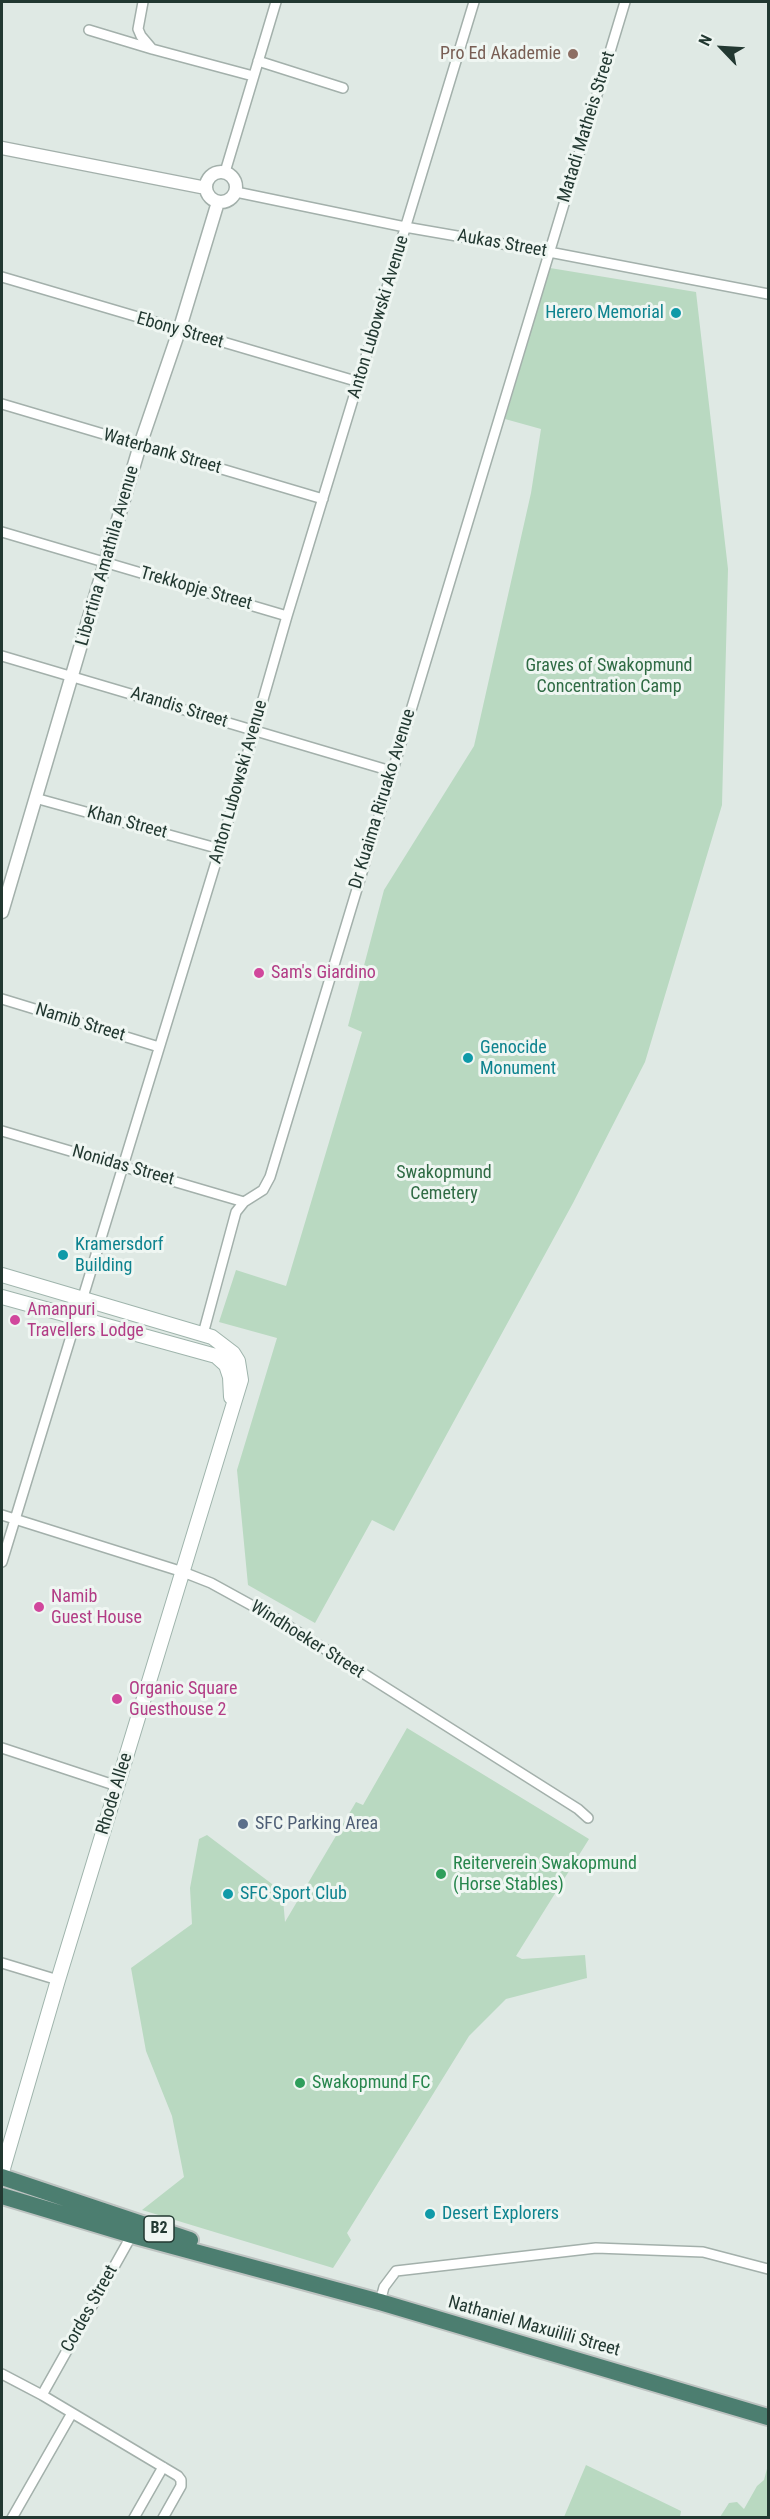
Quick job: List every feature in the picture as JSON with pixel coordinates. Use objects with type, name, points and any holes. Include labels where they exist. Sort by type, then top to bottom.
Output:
[{"type":"highway","name":"Nathaniel Maxuilili Street","points":[[2,2177],[135,2228]]},
{"type":"highway","name":"Nathaniel Maxuilili Street","points":[[2,2196],[135,2228],[768,2417]]},
{"type":"main road","points":[[2,1275],[203,1334],[229,1348],[238,1361],[241,1380],[229,1417]]},
{"type":"main road","points":[[2,1297],[216,1356],[226,1365],[230,1377],[229,1417]]},
{"type":"main road","name":"Rhode Allee","points":[[2,2172],[57,1980],[229,1417]]},
{"type":"street","points":[[143,2],[138,29],[152,49]]},
{"type":"street","points":[[225,172],[276,2]]},
{"type":"street","name":"Anton Lubowski Avenue","points":[[2,1562],[474,2]]},
{"type":"street","name":"Matadi Matheis Street","points":[[549,252],[625,2]]},
{"type":"street","points":[[89,30],[253,76]]},
{"type":"street","points":[[258,62],[343,88]]},
{"type":"street","points":[[2,148],[206,188]]},
{"type":"street","points":[[225,172],[234,178],[236,192],[230,200],[218,202],[211,199],[206,188],[211,176],[225,172]]},
{"type":"street","name":"Aukas Street","points":[[236,192],[405,227],[768,294]]},
{"type":"street","name":"Libertina Amathila Avenue","points":[[2,912],[140,445],[179,331],[218,202]]},
{"type":"street","name":"Dr Kuaima Riruako Avenue","points":[[203,1334],[234,1219],[244,1202],[263,1190],[270,1178],[549,252]]},
{"type":"street","name":"Ebony Street","points":[[2,278],[359,382]]},
{"type":"street","name":"Waterbank Street","points":[[2,404],[323,499]]},
{"type":"street","name":"Trekkopje Street","points":[[2,532],[287,616]]},
{"type":"street","name":"Arandis Street","points":[[2,656],[391,771]]},
{"type":"street","name":"Khan Street","points":[[35,798],[219,849]]},
{"type":"street","name":"Namib Street","points":[[2,999],[159,1047]]},
{"type":"street","name":"Nonidas Street","points":[[2,1131],[244,1202]]},
{"type":"street","name":"Windhoeker Street","points":[[2,1515],[211,1583],[282,1623],[578,1809],[588,1818]]},
{"type":"street","points":[[2,1748],[117,1786]]},
{"type":"street","points":[[2,1963],[57,1980]]},
{"type":"street","name":"Cordes Street","points":[[42,2395],[135,2228]]},
{"type":"street","points":[[380,2301],[384,2287],[396,2271],[596,2248],[703,2252],[768,2269]]},
{"type":"street","points":[[2,2374],[42,2395],[181,2480],[181,2486],[163,2517]]},
{"type":"street","points":[[12,2517],[72,2413]]},
{"type":"street","points":[[134,2517],[163,2467]]},
{"type":"green space","points":[[550,268],[696,292],[728,569],[722,805],[645,1062],[573,1203],[394,1531],[372,1520],[315,1623],[248,1585],[237,1470],[277,1338],[219,1322],[236,1270],[286,1286],[362,1032],[348,1026],[384,890],[474,746],[531,493],[541,429],[505,419]]},
{"type":"green space","name":"Swakopmund FC","points":[[407,1728],[589,1839],[516,1956],[522,1959],[585,1955],[587,1978],[506,1999],[469,2036],[347,2233],[351,2240],[333,2268],[142,2210],[184,2177],[172,2116],[146,2051],[131,1968],[192,1924],[190,1888],[199,1839],[207,1835],[272,1884],[283,1899],[285,1922],[356,1802],[363,1805]]},
{"type":"green space","points":[[586,2465],[681,2511],[680,2517],[564,2517]]},
{"type":"green space","points":[[768,2465],[768,2517],[720,2517],[729,2503],[737,2502],[744,2509],[757,2486],[764,2480]]},
{"type":"place","name":"Pro Ed Akademie","points":[[573,54]]},
{"type":"place","name":"Herero Memorial","points":[[676,313]]},
{"type":"place","name":"Sam's Giardino","points":[[259,973]]},
{"type":"place","name":"Genocide Monument","points":[[468,1058]]},
{"type":"place","name":"Kramersdorf Building","points":[[63,1255]]},
{"type":"place","name":"Amanpuri Travellers Lodge","points":[[15,1320]]},
{"type":"place","name":"Namib Guest House","points":[[39,1607]]},
{"type":"place","name":"Organic Square Guesthouse 2","points":[[117,1699]]},
{"type":"place","name":"SFC Parking Area","points":[[243,1824]]},
{"type":"place","name":"Reiterverein Swakopmund (Horse Stables)","points":[[441,1874]]},
{"type":"place","name":"SFC Sport Club","points":[[228,1894]]},
{"type":"place","name":"Swakopmund FC","points":[[300,2083]]},
{"type":"place","name":"Desert Explorers","points":[[430,2214]]},
{"type":"park label","name":"Graves of Swakopmund Concentration Camp","points":[[609,676]]},
{"type":"park label","name":"Swakopmund Cemetery","points":[[444,1183]]}]
